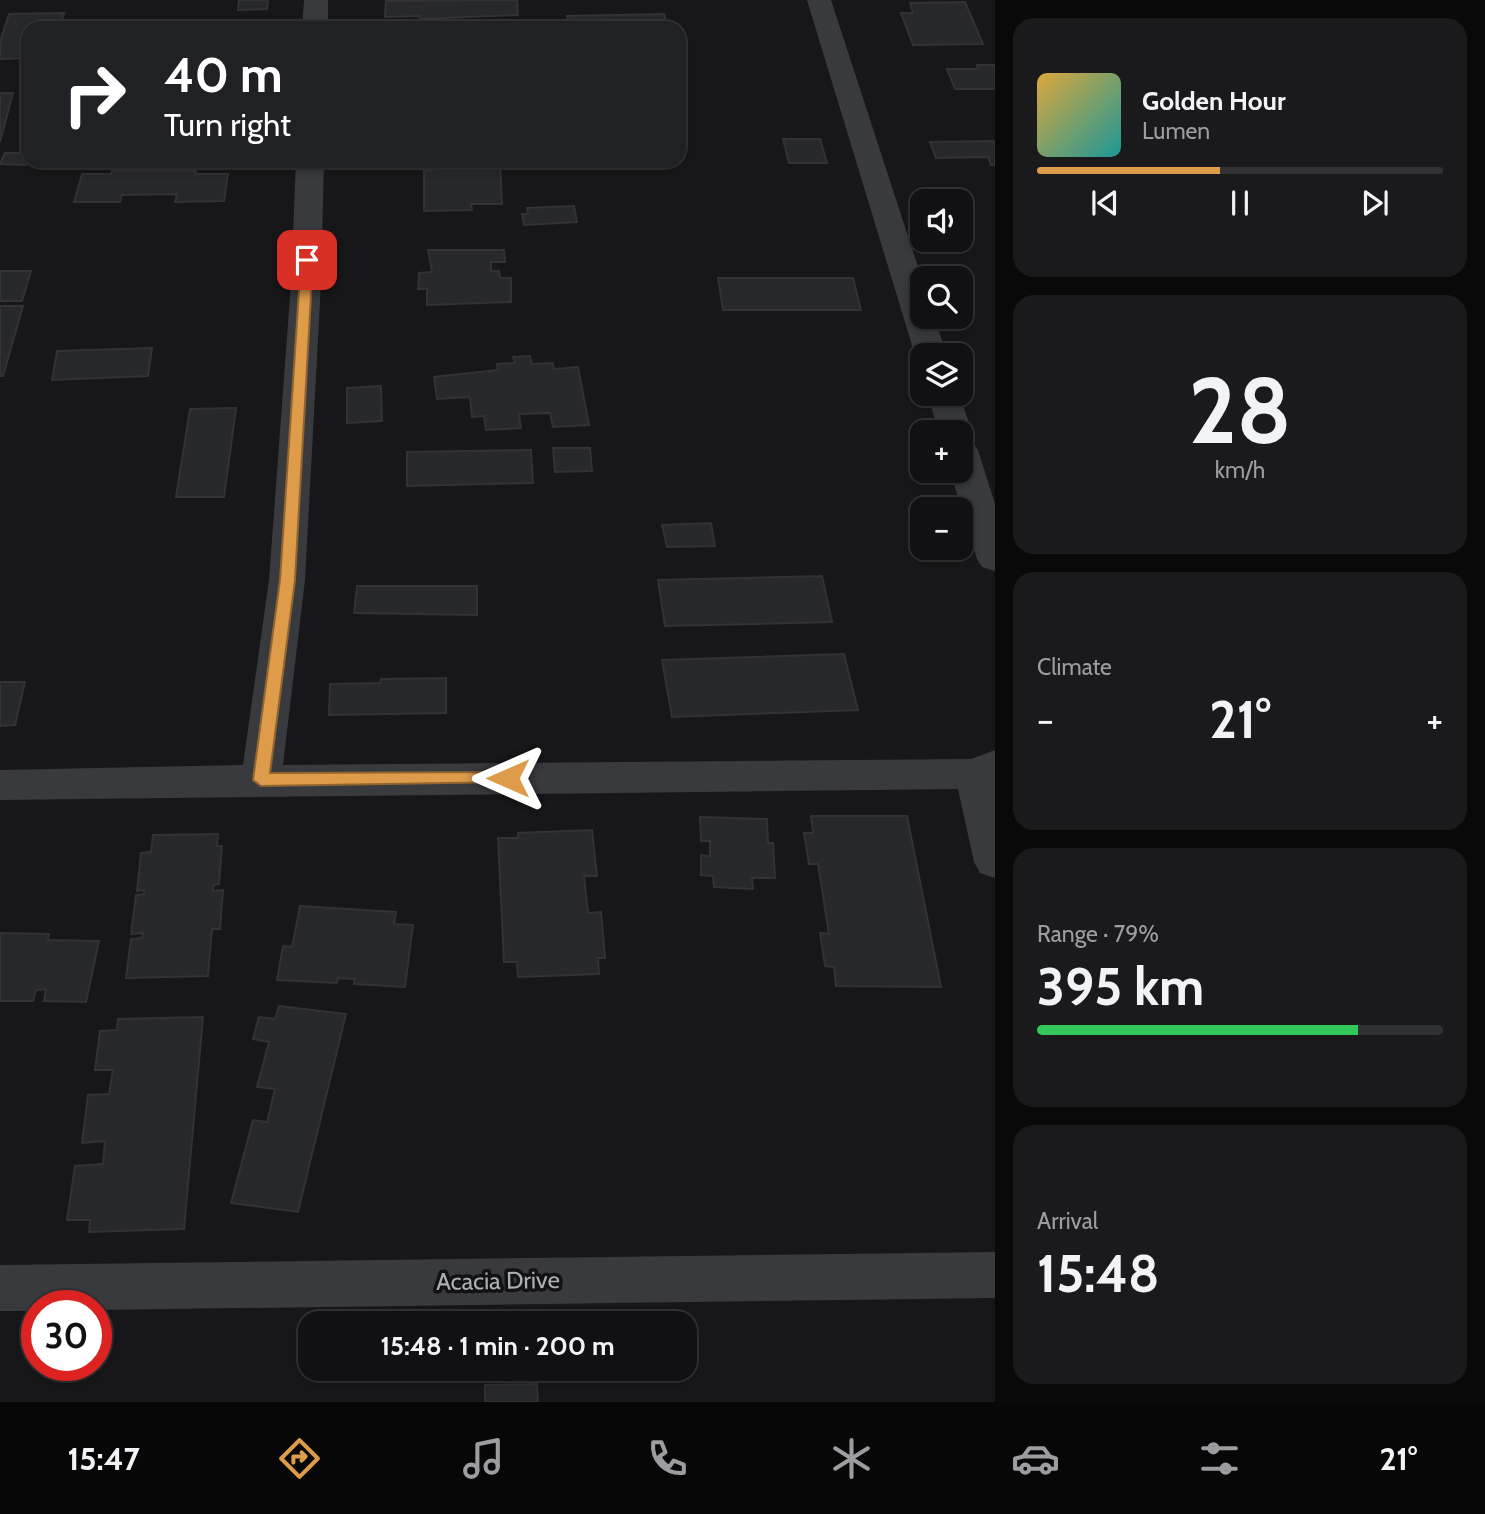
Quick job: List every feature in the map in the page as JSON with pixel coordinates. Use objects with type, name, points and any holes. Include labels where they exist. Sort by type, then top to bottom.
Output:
[{"type":"street","points":[[315,21],[316,0]]},
{"type":"street","points":[[819,0],[927,343]]},
{"type":"street","points":[[261,780],[287,580],[306,283],[310,168]]},
{"type":"street","points":[[971,483],[995,559]]},
{"type":"street","points":[[0,785],[985,769],[995,862]]},
{"type":"street","name":"Acacia Drive","points":[[0,1288],[995,1275]]},
{"type":"building","points":[[239,0],[268,0],[267,9],[238,10]]},
{"type":"building","points":[[517,0],[518,15],[420,19],[420,16],[385,17],[386,1]]},
{"type":"building","points":[[965,2],[983,44],[913,45],[901,13],[913,13],[910,3]]},
{"type":"building","points":[[64,13],[62,21],[21,21],[21,58],[0,59],[0,42],[9,14]]},
{"type":"building","points":[[664,14],[666,21],[568,21],[567,16]]},
{"type":"building","points":[[977,65],[995,65],[995,89],[955,89],[947,69],[978,69]]},
{"type":"building","points":[[0,93],[13,93],[0,142]]},
{"type":"building","points":[[783,139],[820,139],[827,163],[789,163]]},
{"type":"building","points":[[995,141],[995,165],[991,165],[988,157],[936,158],[930,142]]},
{"type":"building","points":[[5,153],[21,153],[21,165],[0,164]]},
{"type":"building","points":[[432,168],[500,168],[502,204],[471,204],[472,210],[424,211],[424,171],[432,171]]},
{"type":"building","points":[[112,171],[196,171],[195,174],[228,174],[224,201],[175,202],[177,194],[122,195],[120,202],[74,202],[82,174],[111,174]]},
{"type":"building","points":[[574,206],[577,222],[524,225],[522,214],[528,214],[527,208]]},
{"type":"building","points":[[428,250],[504,250],[505,262],[491,262],[491,271],[499,271],[500,278],[511,278],[511,302],[427,305],[427,289],[418,289],[419,273],[432,272]]},
{"type":"building","points":[[0,271],[31,271],[22,301],[0,301]]},
{"type":"building","points":[[718,278],[853,278],[861,310],[723,310]]},
{"type":"building","points":[[0,306],[23,306],[3,376],[0,376]]},
{"type":"building","points":[[152,348],[148,376],[52,380],[57,351]]},
{"type":"building","points":[[530,356],[532,364],[553,363],[554,369],[578,367],[589,425],[553,427],[550,413],[519,414],[521,428],[486,430],[484,416],[472,417],[470,397],[437,399],[434,377],[498,370],[497,364],[515,363],[513,357]]},
{"type":"building","points":[[381,386],[382,421],[347,423],[347,388]]},
{"type":"building","points":[[236,408],[224,497],[176,497],[190,409]]},
{"type":"building","points":[[553,448],[590,448],[592,471],[555,472]]},
{"type":"building","points":[[531,450],[533,483],[407,486],[407,452]]},
{"type":"building","points":[[711,523],[715,546],[667,547],[662,525]]},
{"type":"building","points":[[822,576],[832,622],[665,626],[658,580]]},
{"type":"building","points":[[357,586],[477,586],[477,615],[354,613]]},
{"type":"building","points":[[844,654],[858,710],[672,717],[662,660]]},
{"type":"building","points":[[446,678],[446,713],[329,715],[330,684],[380,683],[381,679]]},
{"type":"building","points":[[0,682],[25,682],[15,725],[0,726]]},
{"type":"building","points":[[811,816],[907,816],[941,987],[836,986],[834,967],[825,966],[820,933],[829,934],[818,864],[809,864],[804,833],[813,833]]},
{"type":"building","points":[[700,817],[767,819],[768,843],[773,843],[775,878],[752,878],[753,889],[714,887],[713,876],[701,875],[701,855],[710,856],[710,841],[701,841]]},
{"type":"building","points":[[592,830],[597,876],[584,876],[588,913],[601,912],[605,958],[598,958],[599,974],[518,977],[517,962],[504,962],[498,838],[518,838],[518,833]]},
{"type":"building","points":[[218,834],[217,846],[222,846],[219,884],[214,885],[212,891],[223,890],[220,929],[212,929],[208,976],[126,978],[131,939],[142,938],[143,933],[131,934],[136,895],[144,894],[144,890],[137,891],[141,853],[151,852],[153,835]]},
{"type":"building","points":[[300,906],[396,912],[394,924],[413,925],[405,987],[354,984],[355,979],[338,978],[337,983],[277,980],[283,946],[292,947]]},
{"type":"building","points":[[0,933],[49,934],[48,940],[99,941],[86,1002],[44,1001],[46,989],[36,990],[33,1001],[0,1001]]},
{"type":"building","points":[[279,1006],[346,1014],[298,1212],[231,1203],[253,1120],[267,1122],[275,1089],[257,1087],[269,1042],[253,1039],[259,1017],[275,1019]]},
{"type":"building","points":[[203,1017],[184,1229],[89,1232],[90,1220],[67,1220],[75,1166],[103,1164],[105,1141],[82,1143],[88,1095],[109,1094],[113,1070],[95,1070],[100,1031],[117,1030],[118,1019]]},
{"type":"building","points":[[537,1384],[538,1402],[485,1402],[485,1385]]},
{"type":"route","points":[[307,260],[287,580],[261,780],[508,778]]}]
